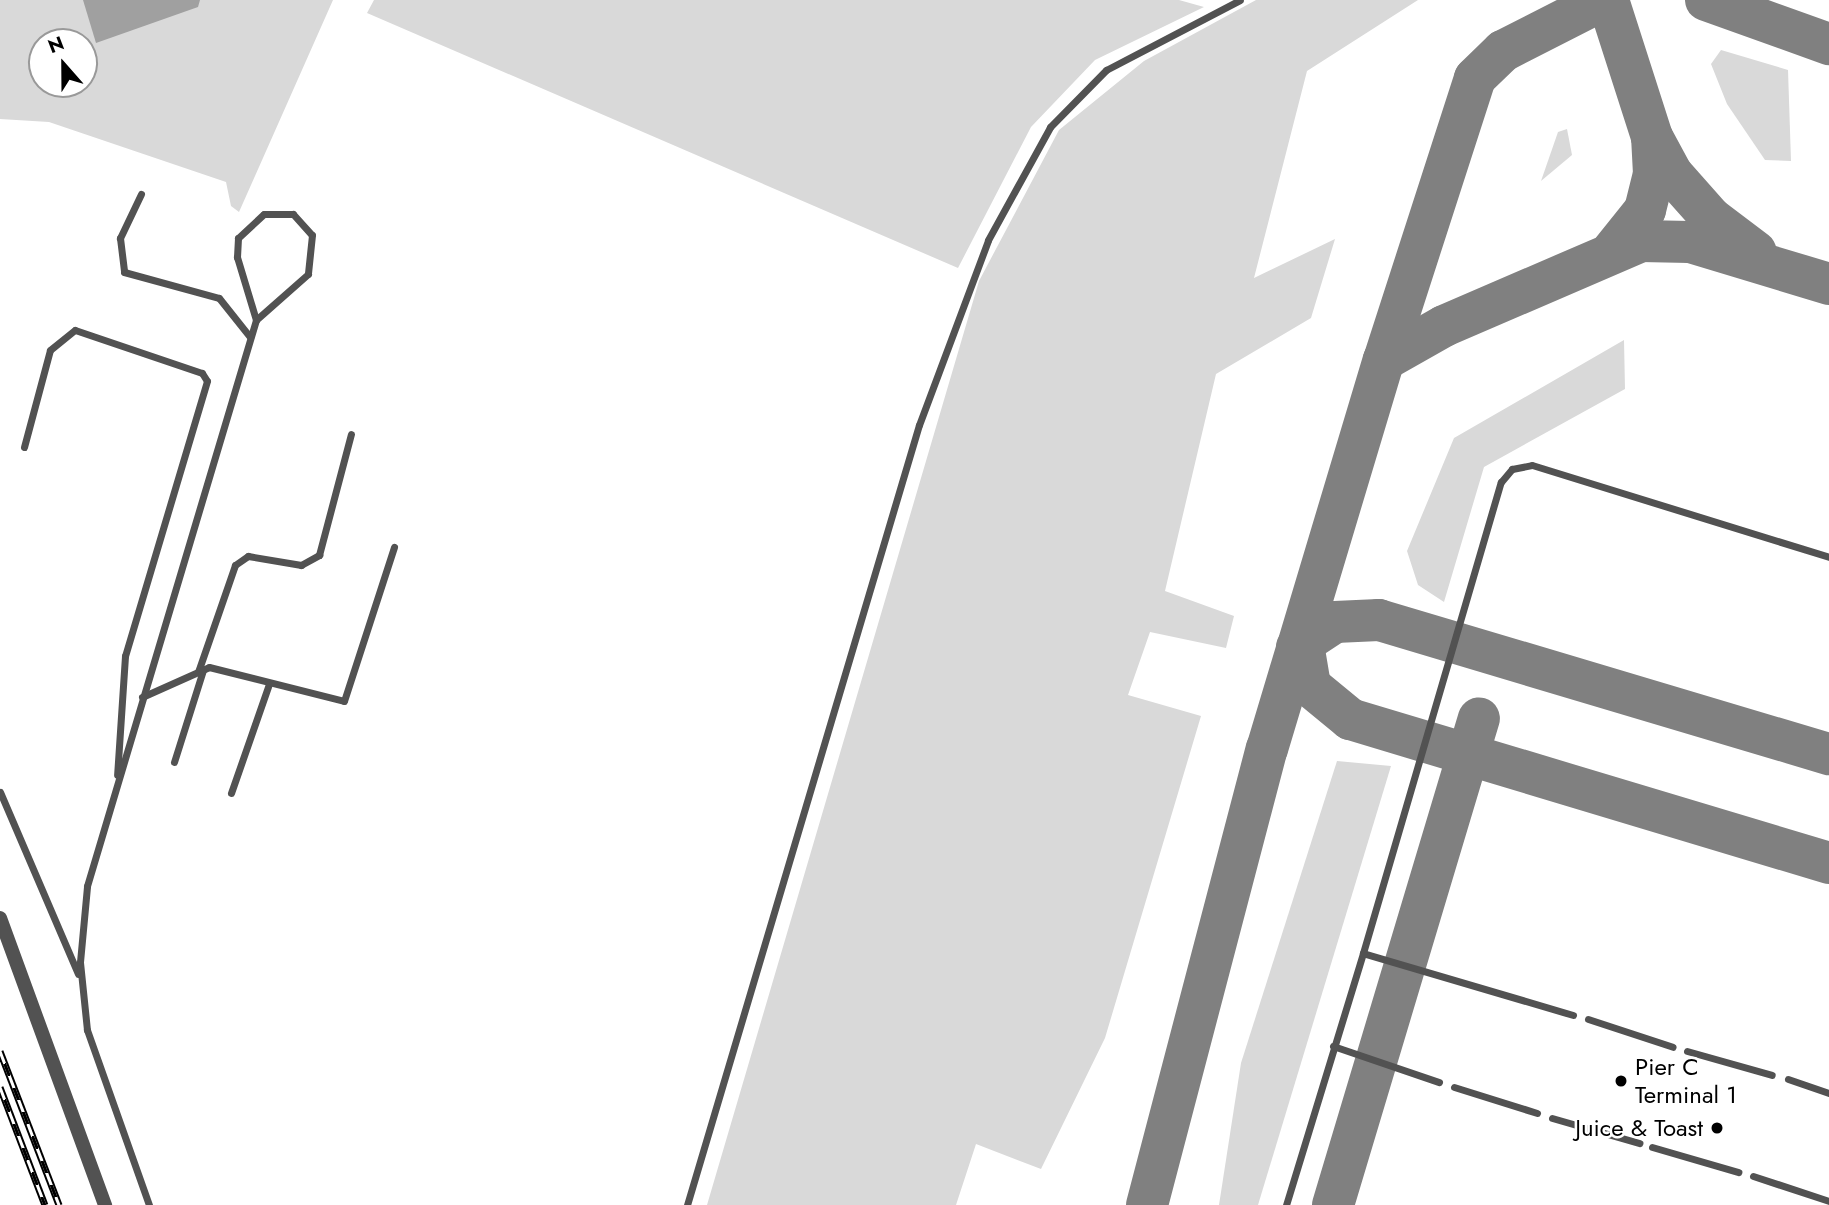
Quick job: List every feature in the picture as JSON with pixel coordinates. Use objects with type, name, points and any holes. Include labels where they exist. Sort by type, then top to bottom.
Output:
[{"type":"street","points":[[0,918],[105,1205]]},
{"type":"lane","points":[[1227,0],[1238,1]]},
{"type":"lane","points":[[687,1205],[919,425],[989,240],[1050,127],[1106,71],[1238,1]]},
{"type":"lane","points":[[141,194],[120,238],[124,272],[219,298],[250,338]]},
{"type":"lane","points":[[82,982],[87,886],[250,338],[256,320],[308,274],[312,235],[293,214],[264,214],[238,238],[237,257],[256,320]]},
{"type":"lane","points":[[24,447],[50,350],[75,330],[202,373],[207,381],[125,656],[116,790]]},
{"type":"lane","points":[[174,762],[234,565],[248,556],[301,565],[318,555],[351,434]]},
{"type":"lane","points":[[1286,1205],[1501,482],[1512,469],[1532,465],[1829,557]]},
{"type":"lane","points":[[142,697],[200,671],[344,701],[394,547]]},
{"type":"lane","points":[[231,793],[269,684]]},
{"type":"lane","points":[[0,792],[82,982],[106,1093],[149,1205]]},
{"type":"lane","points":[[1363,953],[1573,1015]]},
{"type":"lane","points":[[1588,1019],[1673,1046]]},
{"type":"lane","points":[[1334,1046],[1439,1082]]},
{"type":"lane","points":[[1687,1051],[1773,1075]]},
{"type":"lane","points":[[1788,1079],[1829,1093]]},
{"type":"lane","points":[[1454,1087],[1538,1113]]},
{"type":"lane","points":[[1552,1118],[1639,1143]]},
{"type":"lane","points":[[1652,1147],[1738,1171]]},
{"type":"lane","points":[[1753,1176],[1829,1200]]},
{"type":"shaded area","points":[[0,0],[333,0],[239,212],[231,206],[226,182],[49,122],[0,119]]},
{"type":"shaded area","points":[[83,0],[200,0],[198,7],[98,42],[98,28],[91,28]]},
{"type":"shaded area","points":[[374,0],[1179,0],[1204,7],[1095,60],[1031,127],[958,268],[367,13]]},
{"type":"shaded area","points":[[1256,0],[1418,0],[1307,71],[1254,278],[1335,239],[1311,318],[1216,374],[1165,591],[1234,616],[1226,648],[1150,632],[1128,695],[1201,716],[1105,1038],[1041,1169],[976,1144],[956,1205],[707,1205],[979,281],[1059,130],[1144,61]]},
{"type":"shaded area","points":[[1721,50],[1788,70],[1791,161],[1765,160],[1727,104],[1711,64]]},
{"type":"shaded area","points":[[1567,129],[1572,155],[1541,181],[1558,132]]},
{"type":"shaded area","points":[[1624,340],[1625,389],[1484,467],[1444,602],[1418,585],[1407,551],[1454,438]]},
{"type":"shaded area","points":[[1337,761],[1391,766],[1258,1205],[1219,1205],[1241,1063]]},
{"type":"taxiway","points":[[1384,360],[1475,78],[1503,51],[1603,0]]},
{"type":"taxiway","points":[[1608,0],[1652,137],[1672,174],[1711,218],[1756,252]]},
{"type":"taxiway","points":[[1706,0],[1829,44]]},
{"type":"taxiway","points":[[1613,250],[1645,210],[1654,174],[1652,138]]},
{"type":"taxiway","points":[[1147,1205],[1267,749],[1384,360],[1444,326],[1641,241],[1690,242],[1829,284]]},
{"type":"taxiway","points":[[1297,647],[1335,622],[1379,620],[1829,754]]},
{"type":"taxiway","points":[[1302,638],[1310,686],[1350,719],[1829,863]]},
{"type":"taxiway","points":[[1333,1205],[1479,718]]},
{"type":"railway","points":[[0,1051],[59,1205]]},
{"type":"railway","points":[[0,1087],[45,1205]]},
{"type":"place","name":"Pier C Terminal 1","points":[[1621,1081]]},
{"type":"place","name":"Juice & Toast","points":[[1717,1128]]}]
